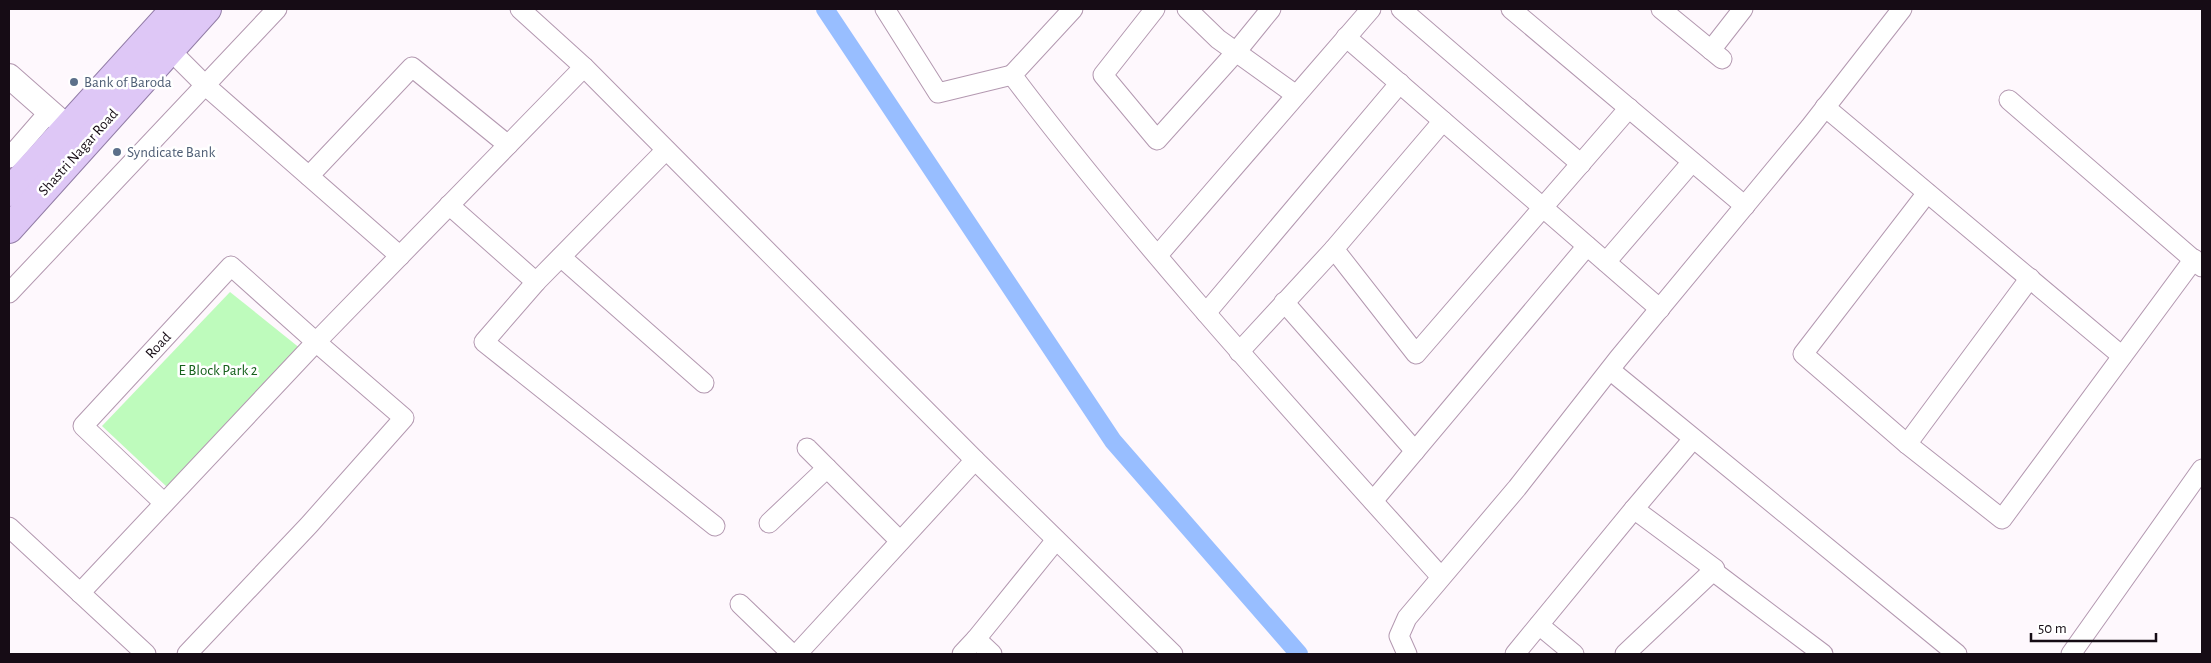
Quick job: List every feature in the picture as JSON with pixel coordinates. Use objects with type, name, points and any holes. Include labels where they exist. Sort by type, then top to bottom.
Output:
[{"type":"highway","points":[[9,192],[175,9]]},
{"type":"highway","name":"Shastri Nagar Road","points":[[9,228],[67,128],[170,50],[207,9]]},
{"type":"street","points":[[9,293],[277,9]]},
{"type":"street","points":[[520,9],[584,67],[975,460],[1173,654]]},
{"type":"street","points":[[884,9],[938,93],[1012,74],[1073,9]]},
{"type":"street","points":[[1156,9],[1104,75],[1157,140],[1272,9]]},
{"type":"street","points":[[1187,9],[1218,39],[1296,95]]},
{"type":"street","points":[[1158,255],[1370,9]]},
{"type":"street","points":[[1402,9],[1581,164]]},
{"type":"street","points":[[1511,9],[1745,206]]},
{"type":"street","points":[[1661,9],[1716,54],[1743,9]]},
{"type":"street","points":[[1407,654],[1399,636],[1407,618],[1517,488],[1902,9]]},
{"type":"street","points":[[1346,37],[1660,309]]},
{"type":"street","points":[[170,50],[206,86],[400,256]]},
{"type":"street","points":[[309,176],[412,67],[508,145]]},
{"type":"street","points":[[80,592],[316,342],[584,67]]},
{"type":"street","points":[[1012,74],[1064,142],[1239,352],[1441,577]]},
{"type":"street","points":[[9,76],[67,128],[9,158]]},
{"type":"street","points":[[1206,313],[1400,83]]},
{"type":"street","points":[[1927,193],[1803,354],[1907,444],[2002,519],[2122,356],[2198,263],[2009,100]]},
{"type":"street","points":[[1825,107],[2122,356]]},
{"type":"street","points":[[1334,249],[1416,354],[1629,108]]},
{"type":"street","points":[[1239,352],[1334,249],[1443,121]]},
{"type":"street","points":[[666,150],[536,282],[484,342],[715,526]]},
{"type":"street","points":[[1606,262],[1692,162]]},
{"type":"street","points":[[449,205],[536,282]]},
{"type":"street","points":[[1373,501],[1587,246]]},
{"type":"street","points":[[561,257],[704,383]]},
{"type":"street","name":"Road","points":[[164,502],[83,426],[231,266],[404,418],[309,525],[188,654]]},
{"type":"street","points":[[1907,444],[2030,278]]},
{"type":"street","points":[[1284,302],[1415,451]]},
{"type":"street","points":[[1610,370],[1958,654]]},
{"type":"street","points":[[1515,654],[1693,438]]},
{"type":"street","points":[[807,448],[900,542]]},
{"type":"street","points":[[797,654],[975,460]]},
{"type":"street","points":[[769,523],[826,468]]},
{"type":"street","points":[[2070,654],[2202,469]]},
{"type":"street","points":[[1625,654],[1715,568],[1634,509]]},
{"type":"street","points":[[9,527],[146,654]]},
{"type":"street","points":[[962,654],[1056,540]]},
{"type":"street","points":[[1713,571],[1823,654]]},
{"type":"street","points":[[740,604],[792,654]]},
{"type":"street","points":[[1539,625],[1574,654]]},
{"type":"street","points":[[976,639],[992,654]]},
{"type":"green space","name":"E Block Park 2","points":[[230,292],[301,349],[167,487],[102,426]]},
{"type":"waterway","points":[[825,9],[1113,441],[1299,654]]},
{"type":"place","name":"Bank of Baroda","points":[[74,82]]},
{"type":"place","name":"Syndicate Bank","points":[[117,152]]}]
